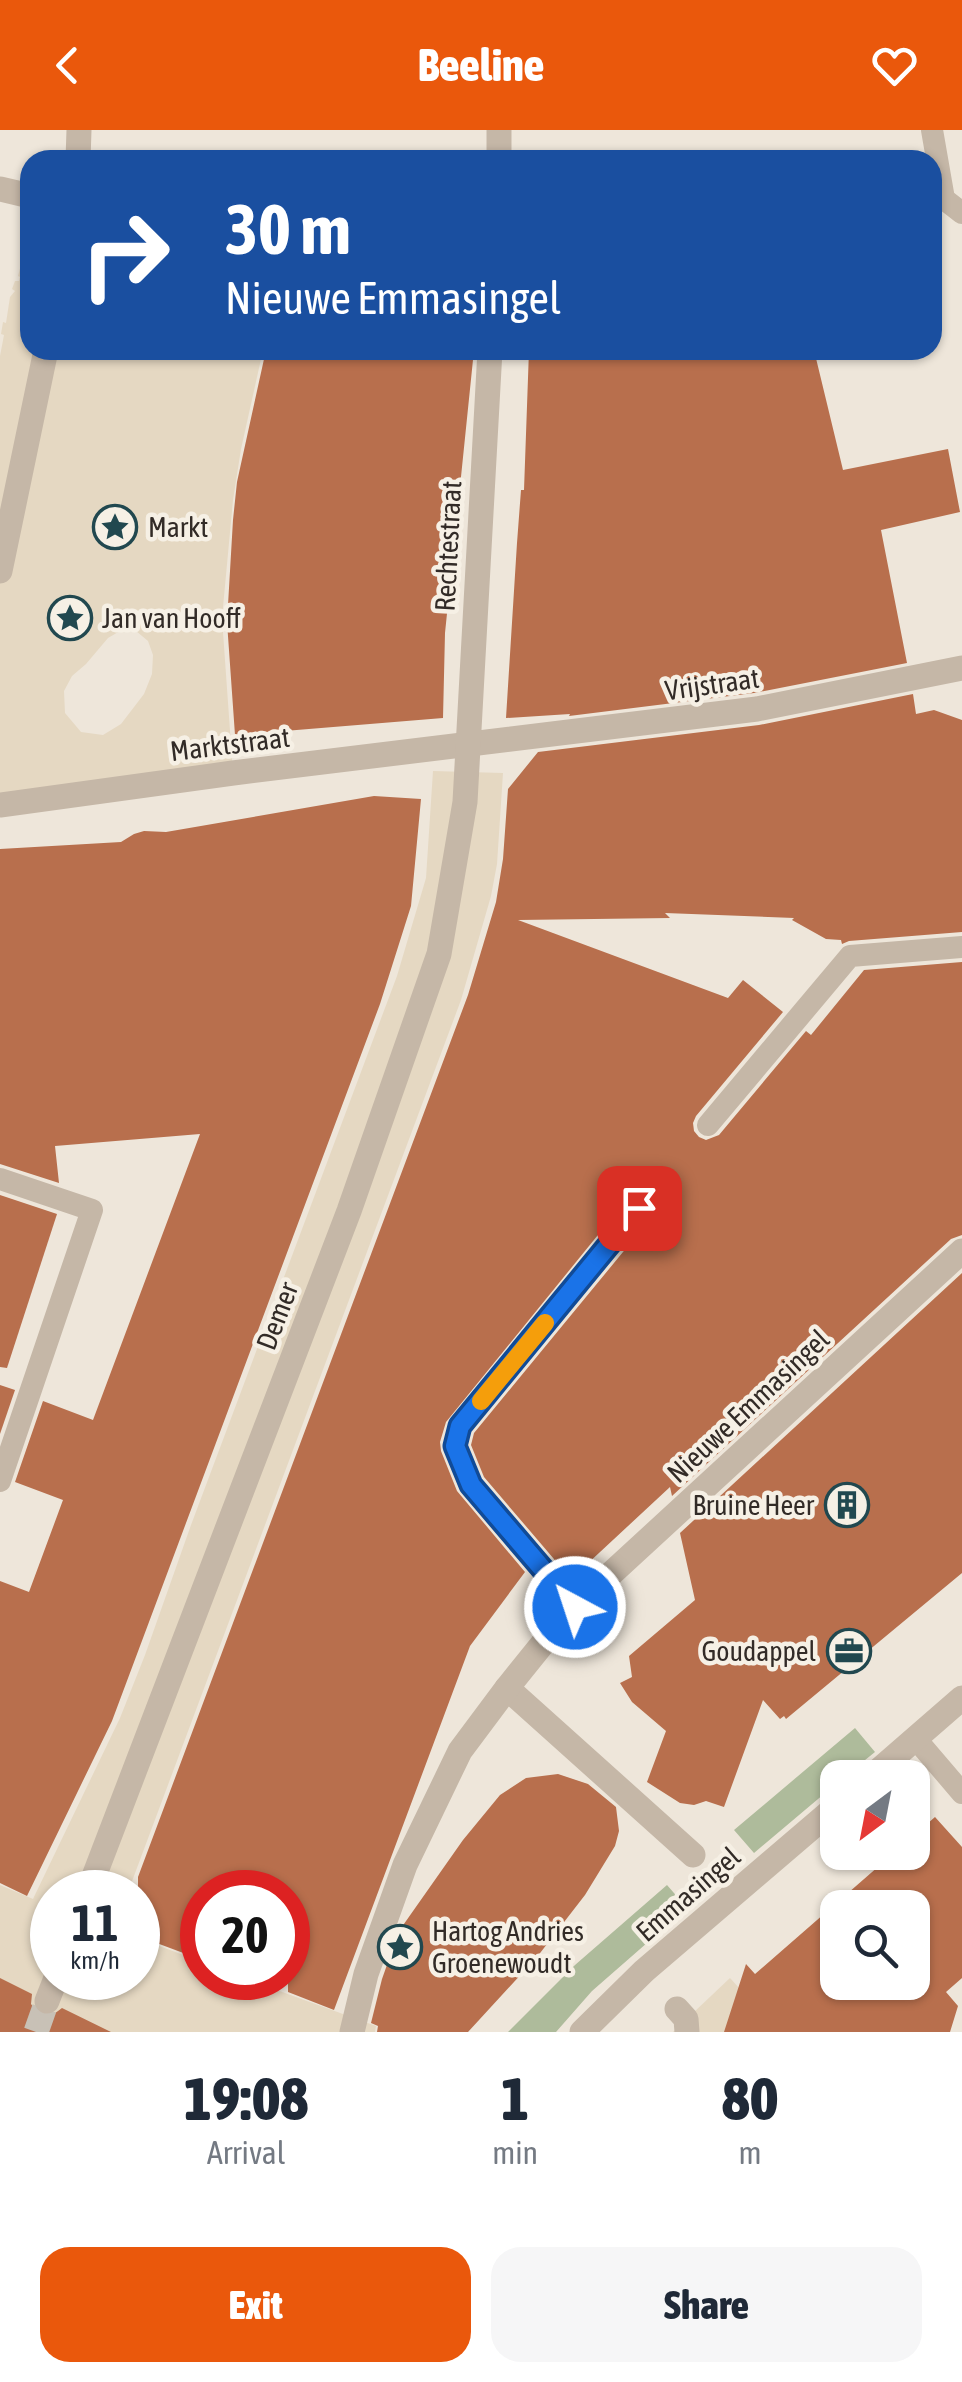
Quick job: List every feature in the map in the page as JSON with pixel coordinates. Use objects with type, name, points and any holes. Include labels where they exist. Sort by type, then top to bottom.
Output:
[{"type":"street","points":[[0,571],[44,360]]},
{"type":"street","name":"Rechtestraat","points":[[467,746],[489,360]]},
{"type":"street","name":"Vrijstraat","points":[[467,746],[757,709],[962,668]]},
{"type":"street","name":"Marktstraat","points":[[0,805],[233,772],[467,746]]},
{"type":"street","name":"Demer","points":[[96,1870],[350,1211],[440,954],[465,802],[467,746]]},
{"type":"street","name":"Nieuwe Emmasingel","points":[[352,2032],[366,1974],[405,1865],[460,1752],[506,1688],[564,1616],[962,1250]]},
{"type":"street","points":[[506,1688],[693,1854]]},
{"type":"street","points":[[890,1760],[962,1698]]},
{"type":"street","name":"Emmasingel","points":[[582,2032],[644,1971],[820,1820]]},
{"type":"lane","points":[[942,188],[944,199],[962,213]]},
{"type":"lane","points":[[708,1126],[850,956],[962,947]]},
{"type":"lane","points":[[0,1179],[92,1210],[0,1481]]},
{"type":"lane","points":[[575,1607],[471,1485],[455,1446],[460,1426],[639,1208]]},
{"type":"lane","points":[[915,1738],[962,1793]]},
{"type":"green space","points":[[855,1728],[875,1752],[865,1760],[820,1760],[820,1797],[754,1853],[734,1830]]},
{"type":"green space","points":[[667,1885],[687,1908],[592,1991],[556,2032],[508,2032],[575,1965]]},
{"type":"shaded area","name":"Markt","points":[[20,277],[20,360],[261,360],[233,500],[222,618],[233,773],[0,805],[0,356],[3,322],[6,323],[15,281]],"holes":[[[120,631],[136,631],[148,641],[153,655],[152,674],[144,694],[121,724],[103,735],[81,732],[65,713],[64,691],[72,676],[108,638]]]},
{"type":"shaded area","points":[[433,771],[503,773],[497,864],[461,1000],[136,1870],[47,1870],[120,1718],[145,1655],[397,976],[426,878]]},
{"type":"shaded area","points":[[0,1885],[30,1898],[30,2000],[160,2000],[160,1946],[180,1954],[180,2000],[304,2000],[376,2026],[375,2032],[0,2032]]},
{"type":"shaded area","points":[[730,1978],[739,1988],[725,2032],[673,2032]]},
{"type":"building","points":[[264,360],[473,360],[445,633],[443,718],[235,735],[227,622],[237,482]]},
{"type":"building","points":[[529,360],[816,360],[843,470],[948,449],[960,512],[881,530],[907,663],[754,693],[569,716],[506,718],[524,490]]},
{"type":"building","points":[[913,694],[916,714],[934,710],[962,720],[962,932],[842,944],[841,940],[826,939],[794,918],[665,913],[670,918],[518,920],[728,998],[743,980],[783,1012],[696,1116],[694,1131],[706,1140],[719,1135],[806,1031],[811,1035],[864,970],[962,962],[962,1235],[951,1239],[672,1496],[670,1487],[571,1579],[484,1477],[471,1445],[474,1433],[651,1218],[654,1209],[649,1197],[640,1193],[628,1198],[446,1422],[441,1451],[457,1491],[525,1572],[470,1646],[334,2010],[308,2000],[310,1870],[180,1870],[180,1952],[160,1944],[160,1870],[141,1870],[468,995],[496,902],[508,789],[538,752],[759,725]]},
{"type":"building","points":[[374,796],[421,799],[411,906],[380,1004],[112,1721],[40,1870],[30,1870],[27,1896],[0,1883],[0,1581],[29,1592],[63,1500],[15,1482],[43,1401],[93,1420],[200,1134],[55,1146],[59,1183],[0,1164],[0,849],[121,842],[144,831],[166,832]]},
{"type":"building","points":[[0,1195],[57,1214],[7,1368],[0,1367]]},
{"type":"building","name":"Bruine Heer","points":[[962,1273],[962,1573],[786,1719],[780,1719],[763,1700],[724,1807],[706,1801],[694,1805],[680,1803],[647,1782],[666,1731],[632,1702],[620,1683],[632,1677],[629,1656],[695,1600],[680,1533]]},
{"type":"building","points":[[0,1385],[15,1390],[0,1434]]},
{"type":"building","points":[[558,1774],[588,1784],[616,1807],[619,1831],[615,1846],[585,1895],[537,1957],[468,2032],[377,2032],[378,2026],[371,2023],[399,1931],[500,1795],[526,1778]]},
{"type":"building","points":[[935,1817],[962,1847],[962,1978],[946,1992],[958,2006],[950,2032],[724,2032],[746,1964],[755,1974],[820,1917],[820,2000],[930,2000],[930,1890],[851,1890],[874,1870],[930,1870],[930,1821]]},
{"type":"building","points":[[0,1978],[30,1993],[31,2004],[40,2016],[50,2017],[62,2008],[111,2032],[0,2032]]},
{"type":"tunnel","points":[[36,2032],[47,2001]]},
{"type":"slow traffic","points":[[481,1401],[545,1323]]},
{"type":"place","name":"Markt","points":[[115,527]]},
{"type":"place","name":"Jan van Hooff","points":[[70,618]]},
{"type":"place","name":"Bruine Heer","points":[[847,1505]]},
{"type":"place","name":"Goudappel","points":[[849,1651]]},
{"type":"place","name":"Hartog Andries Groenewoudt","points":[[400,1947]]},
{"type":"route","points":[[575,1607],[471,1485],[455,1446],[460,1426],[639,1208]]}]
